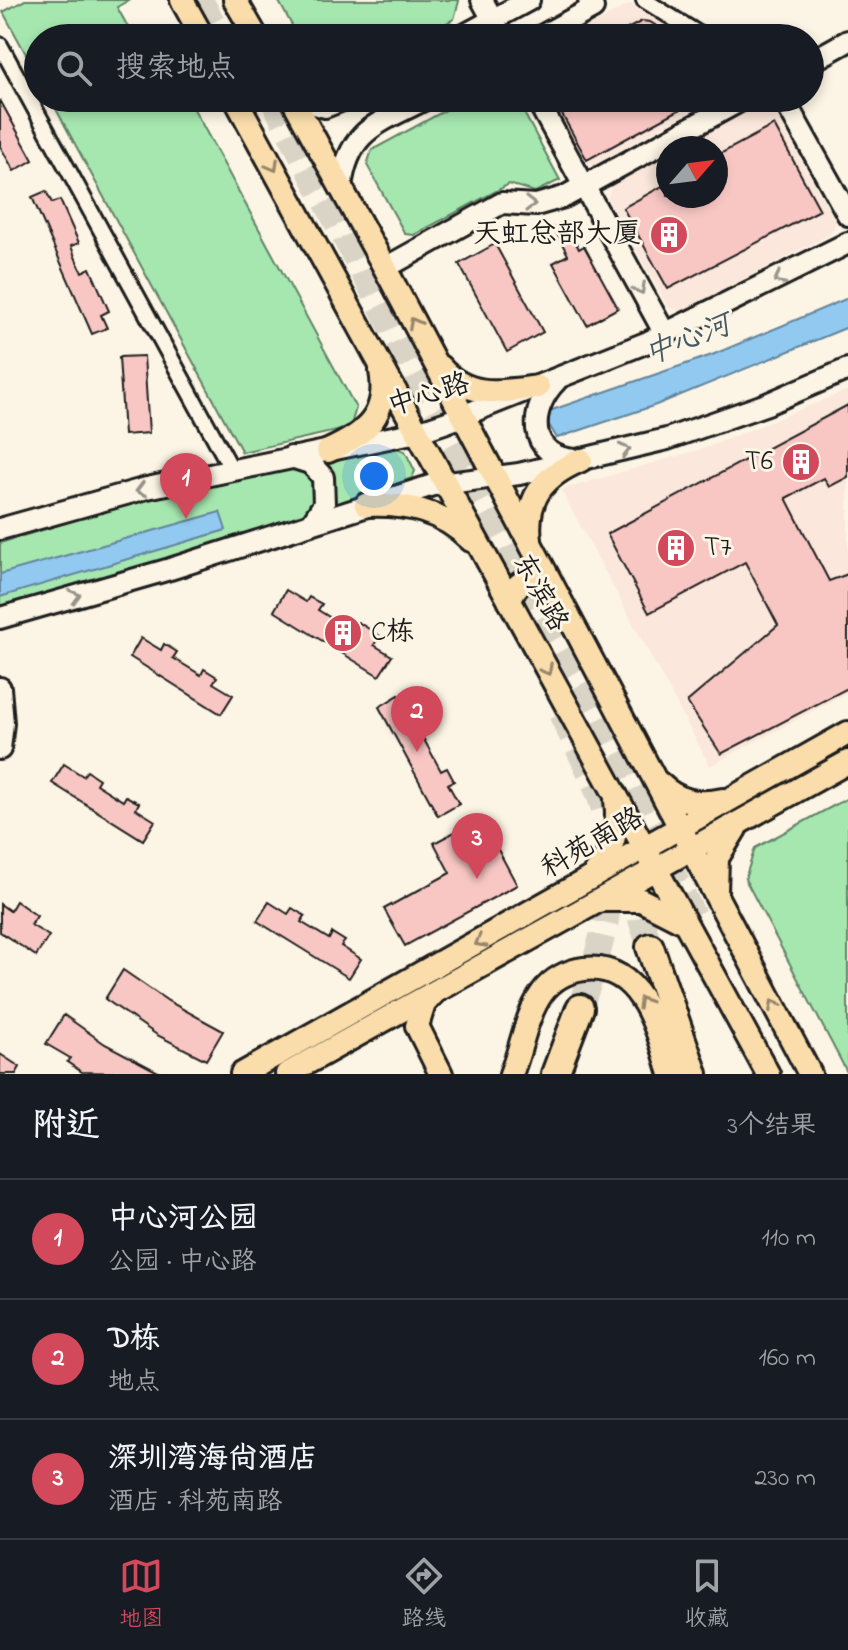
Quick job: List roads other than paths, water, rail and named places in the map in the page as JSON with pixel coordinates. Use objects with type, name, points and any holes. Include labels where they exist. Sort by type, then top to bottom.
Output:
[{"type":"highway","points":[[650,947],[694,1074]]},
{"type":"highway","points":[[555,1074],[580,1008]]},
{"type":"main road","points":[[182,0],[195,24]]},
{"type":"main road","points":[[235,0],[249,24]]},
{"type":"main road","points":[[482,0],[495,24]]},
{"type":"main road","points":[[503,24],[529,0]]},
{"type":"main road","points":[[562,24],[597,3]]},
{"type":"main road","points":[[824,54],[848,41]]},
{"type":"main road","name":"东滨路","points":[[243,112],[768,1074]]},
{"type":"main road","name":"东滨路","points":[[301,112],[810,1074]]},
{"type":"main road","points":[[356,112],[360,119],[376,126]]},
{"type":"main road","points":[[341,187],[351,146],[376,126],[402,112]]},
{"type":"main road","points":[[544,112],[665,334]]},
{"type":"main road","points":[[385,268],[502,203],[546,203],[584,187],[720,112]]},
{"type":"main road","points":[[791,112],[848,215]]},
{"type":"main road","name":"中心路","points":[[0,529],[147,488],[417,432],[462,417],[665,334],[848,243]]},
{"type":"main road","points":[[432,357],[456,382],[477,391],[549,382]]},
{"type":"main road","points":[[328,451],[365,432],[376,418],[383,406],[384,385],[380,362]]},
{"type":"main road","points":[[3,621],[235,549],[313,521],[445,483],[581,460],[681,434],[848,369]]},
{"type":"main road","points":[[549,382],[535,423],[538,434],[551,452],[581,460]]},
{"type":"main road","points":[[291,457],[310,463],[323,477],[324,504],[313,521]]},
{"type":"main road","points":[[530,545],[530,509],[541,484],[558,471],[581,460]]},
{"type":"main road","points":[[366,505],[390,504],[426,511],[464,533],[483,552]]},
{"type":"main road","points":[[510,602],[516,586],[523,581],[532,578],[549,581]]},
{"type":"main road","points":[[0,688],[3,723],[0,749]]},
{"type":"main road","name":"科苑南路","points":[[242,1074],[535,924],[651,859],[681,828],[848,733]]},
{"type":"main road","name":"科苑南路","points":[[651,859],[691,850],[848,762]]},
{"type":"main road","points":[[652,775],[662,787],[687,801],[702,803],[741,793],[752,815],[717,858],[714,885],[719,901]]},
{"type":"main road","points":[[615,795],[618,816],[613,842],[594,891],[641,900],[671,912],[686,923]]},
{"type":"main road","name":"科苑南路","points":[[287,1074],[434,993],[535,924]]},
{"type":"main road","points":[[511,1074],[531,1013],[544,991],[566,974],[594,968],[614,973],[640,996],[671,1074]]},
{"type":"main road","points":[[434,993],[424,1004],[417,1026],[441,1074]]},
{"type":"street","points":[[644,0],[683,24]]},
{"type":"street","points":[[0,45],[24,89]]},
{"type":"street","points":[[37,112],[232,470]]},
{"type":"water","points":[[848,298],[848,327],[656,405],[557,438],[549,425],[549,411],[712,355]]},
{"type":"water","points":[[220,512],[226,530],[0,597],[0,574]]},
{"type":"tunnel","points":[[200,0],[213,24]]},
{"type":"tunnel","points":[[279,112],[604,732],[693,916]]},
{"type":"tunnel","points":[[561,713],[600,797],[610,834],[612,859],[603,935],[580,1008]]},
{"type":"tunnel","points":[[628,880],[650,947]]},
{"type":"place","name":"天虹总部大厦","points":[[669,235]]},
{"type":"place","name":"T6","points":[[801,462]]},
{"type":"place","name":"中心河公园","points":[[186,519]]},
{"type":"place","name":"T7","points":[[676,548]]},
{"type":"place","name":"C栋","points":[[343,633]]},
{"type":"place","name":"D栋","points":[[417,752]]},
{"type":"place","name":"深圳湾海尚酒店","points":[[477,879]]},
{"type":"water label","name":"中心河","points":[[688,341]]}]
